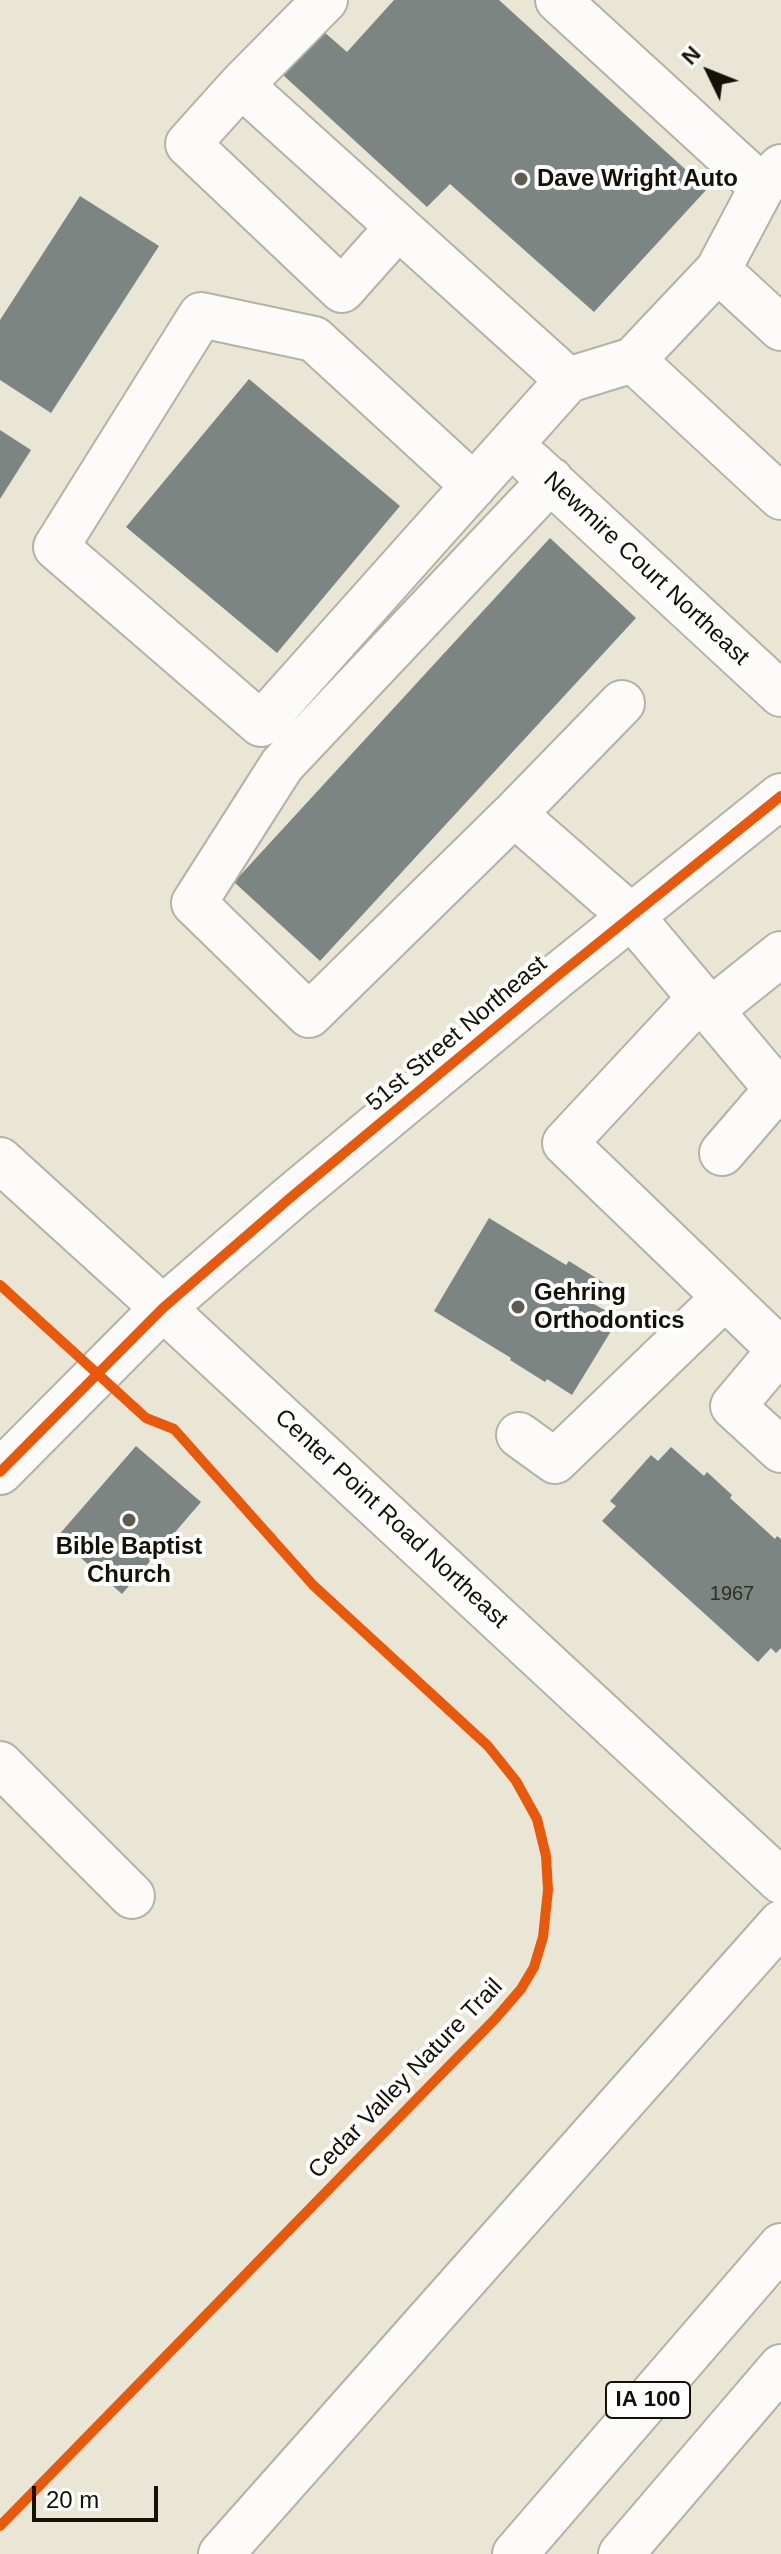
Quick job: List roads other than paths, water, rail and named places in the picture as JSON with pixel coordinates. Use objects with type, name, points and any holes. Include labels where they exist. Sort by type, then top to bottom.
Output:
[{"type":"main road","points":[[325,0],[188,144],[342,290],[398,227]]},
{"type":"main road","points":[[474,486],[314,339],[201,315],[56,547],[261,724],[474,486],[568,380],[633,360],[718,270],[771,177],[558,0]]},
{"type":"main road","points":[[241,85],[568,380]]},
{"type":"main road","points":[[718,270],[781,328]]},
{"type":"main road","points":[[633,360],[781,497]]},
{"type":"main road","name":"Newmire Court Northeast","points":[[511,444],[781,694]]},
{"type":"main road","points":[[551,480],[282,765],[194,903],[309,1015],[622,703]]},
{"type":"main road","name":"51st Street Northeast","points":[[0,1472],[163,1308],[290,1198],[781,796]]},
{"type":"main road","points":[[514,814],[632,917],[779,1092],[722,1153]]},
{"type":"main road","points":[[781,954],[705,1004],[565,1143],[780,1350],[733,1406],[781,1450]]},
{"type":"main road","name":"Center Point Road Northeast","points":[[0,1160],[781,1881]]},
{"type":"main road","points":[[519,1435],[555,1461],[725,1297]]},
{"type":"main road","points":[[0,1764],[132,1896]]},
{"type":"main road","points":[[221,2554],[781,1923]]},
{"type":"main road","name":"IA 100","points":[[515,2554],[781,2246]]},
{"type":"main road","points":[[621,2554],[781,2367]]},
{"type":"place","name":"Dave Wright Auto","points":[[521,179]]},
{"type":"place","name":"Gehring Orthodontics","points":[[518,1307]]},
{"type":"place","name":"Bible Baptist Church","points":[[129,1520]]}]
